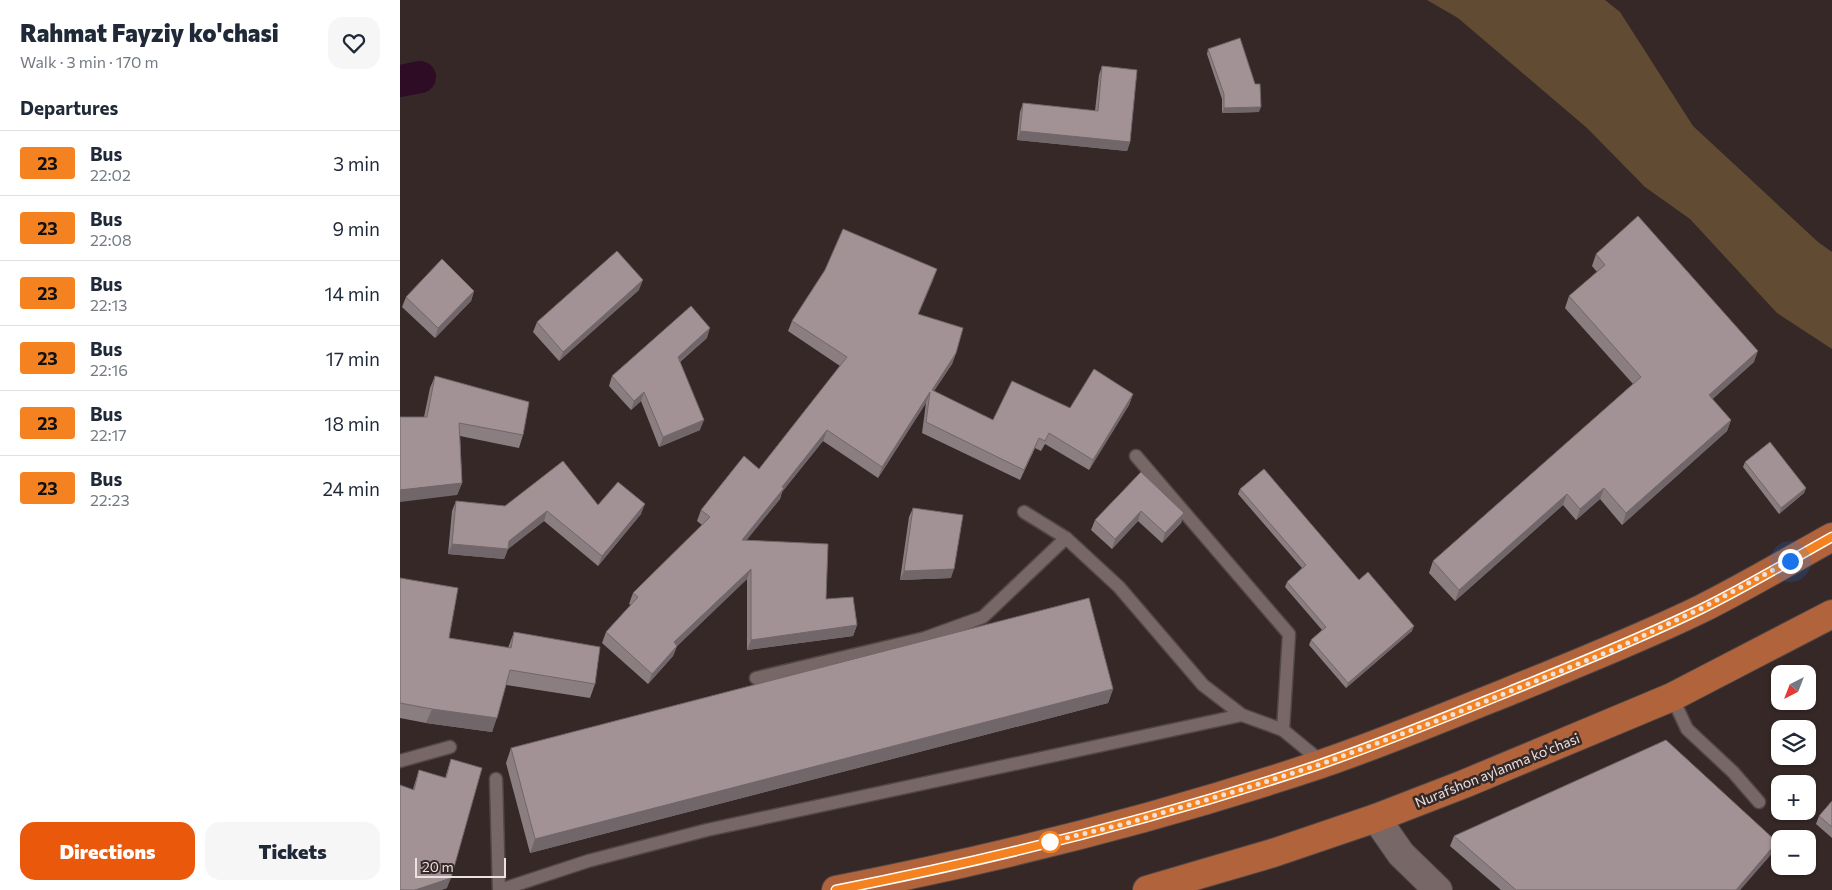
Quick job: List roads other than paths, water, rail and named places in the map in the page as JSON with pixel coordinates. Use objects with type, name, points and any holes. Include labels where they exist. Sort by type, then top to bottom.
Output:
[{"type":"main road","points":[[836,890],[1004,854],[1128,823],[1324,763],[1439,720],[1615,649],[1702,608],[1832,537]]},
{"type":"main road","name":"Nurafshon aylanma ko'chasi","points":[[1147,890],[1273,853],[1376,818],[1500,769],[1672,697],[1832,614]]},
{"type":"street","points":[[1376,818],[1401,854],[1438,890]]},
{"type":"lane","points":[[1136,456],[1289,634],[1283,730]]},
{"type":"lane","points":[[1024,512],[1066,538],[1119,587],[1203,686],[1242,715],[1283,730],[1324,763]]},
{"type":"lane","points":[[756,678],[925,638],[983,616],[1066,538]]},
{"type":"lane","points":[[1672,697],[1687,729],[1733,772],[1759,802]]},
{"type":"lane","points":[[496,779],[500,890],[588,861],[707,830],[1242,715]]},
{"type":"lane","points":[[400,761],[450,747]]},
{"type":"waterway","points":[[400,81],[420,77]]}]
